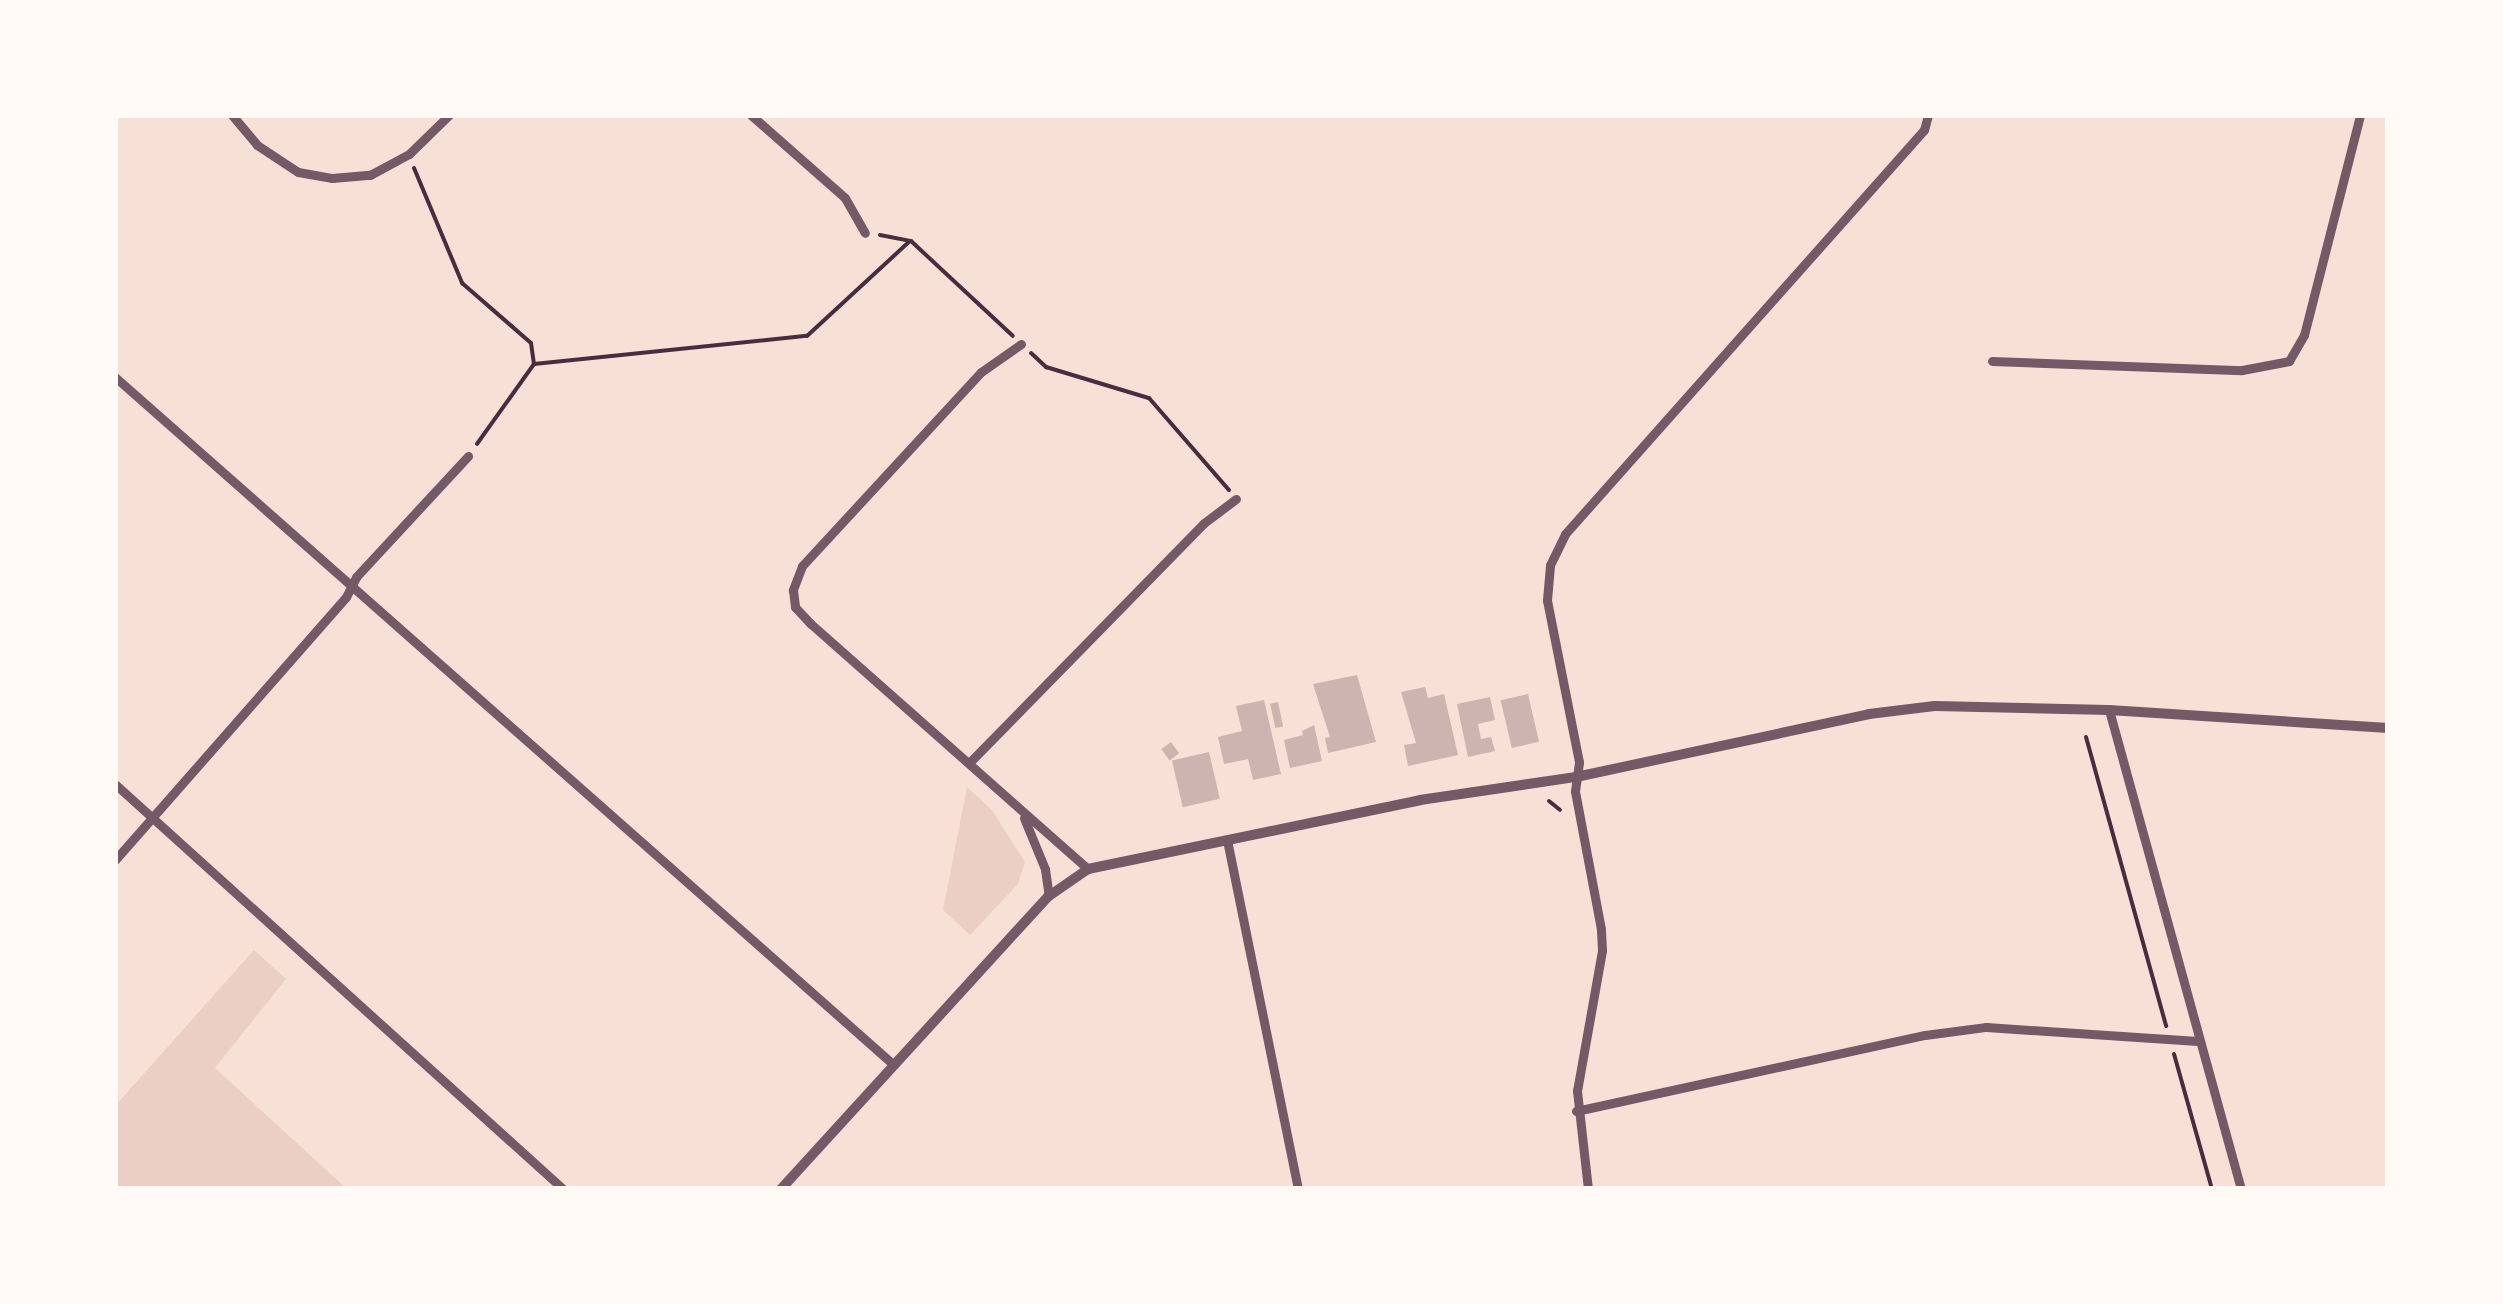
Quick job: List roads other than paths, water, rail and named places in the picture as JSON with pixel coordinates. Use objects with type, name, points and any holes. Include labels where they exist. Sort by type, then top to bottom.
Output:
[{"type":"street","points":[[232,115],[257,146],[298,172],[332,178],[370,174],[409,154],[449,115]]},
{"type":"street","points":[[751,115],[845,198],[866,232]]},
{"type":"street","points":[[1588,1189],[1576,1111],[1602,950],[1576,777],[1579,762],[1546,600],[1556,548],[1924,130],[1928,115]]},
{"type":"street","points":[[1992,361],[2242,370],[2290,361],[2304,335],[2360,115]]},
{"type":"street","points":[[1021,344],[981,372],[802,566],[793,590],[796,606],[810,624],[969,763],[1023,816],[1088,869]]},
{"type":"street","points":[[115,377],[894,1065]]},
{"type":"street","points":[[115,860],[346,597],[444,477],[468,456]]},
{"type":"street","points":[[969,763],[1204,523],[1236,499]]},
{"type":"street","points":[[780,1189],[1049,896],[1088,869],[1420,800],[1576,777],[1918,708],[1980,704],[2388,728]]},
{"type":"street","points":[[2108,710],[2241,1189]]},
{"type":"street","points":[[115,784],[563,1189]]},
{"type":"street","points":[[1023,816],[1045,869],[1049,896]]},
{"type":"street","points":[[1226,840],[1298,1189]]},
{"type":"street","points":[[1576,1111],[1925,1035],[1986,1027],[2198,1040]]}]
